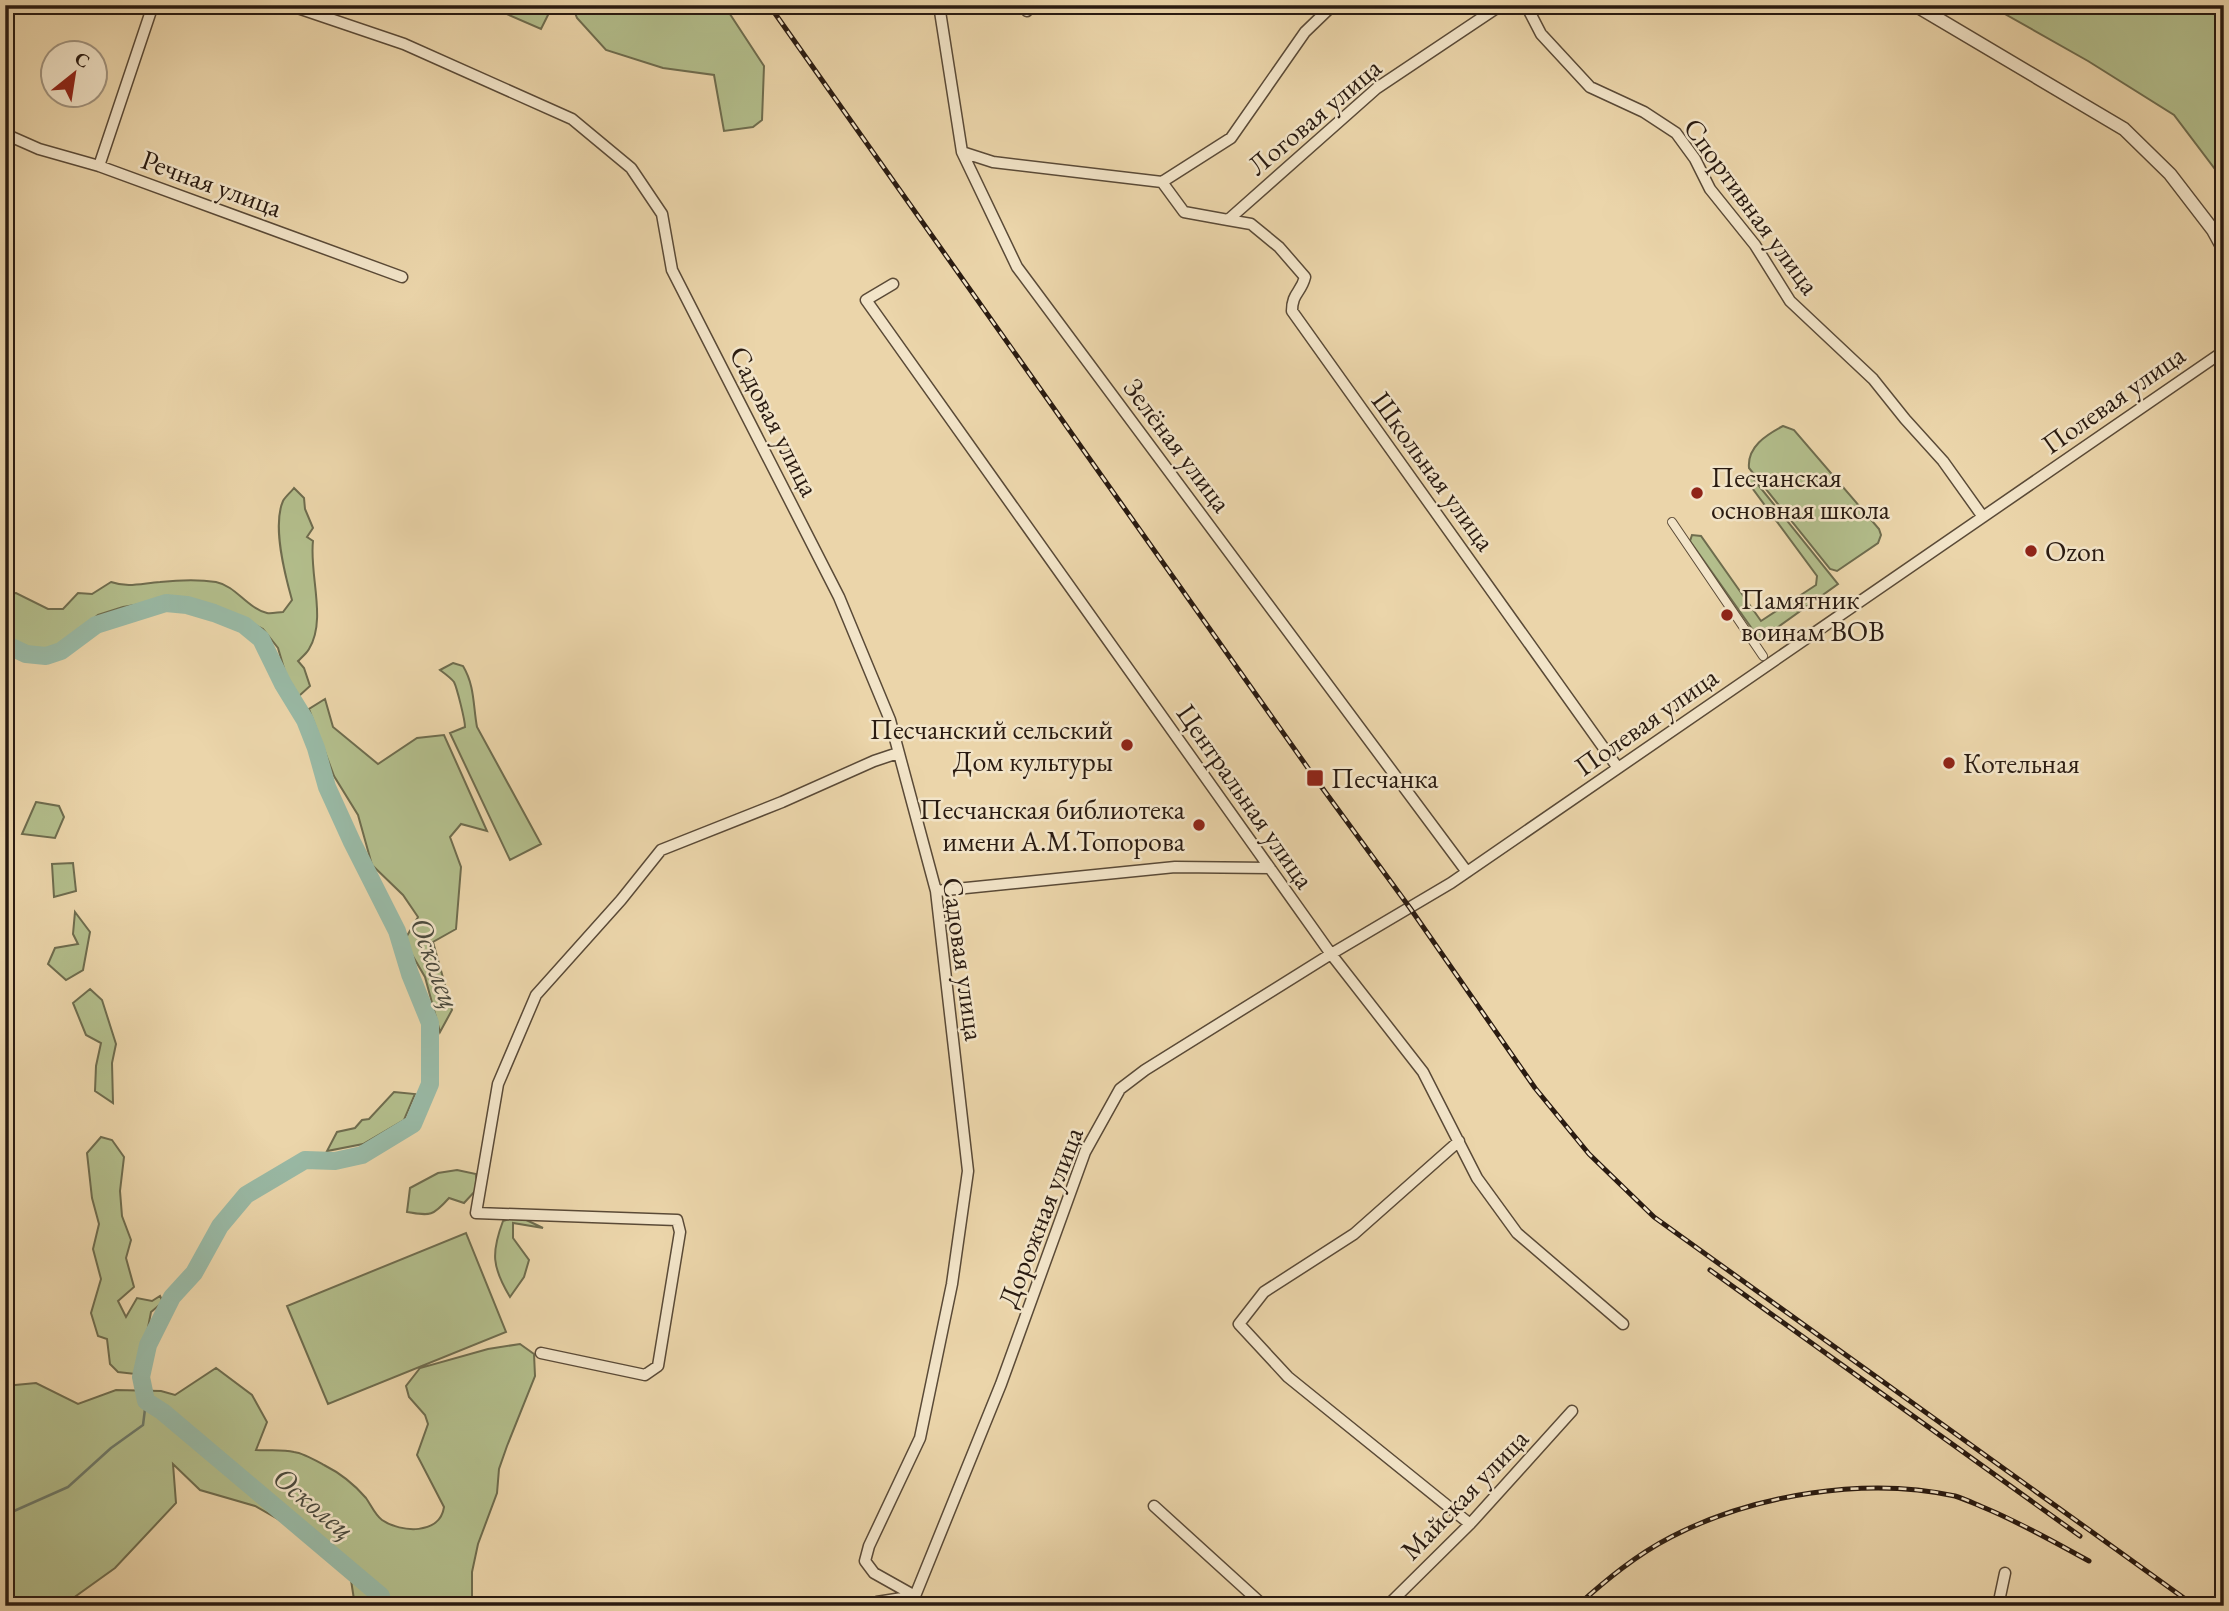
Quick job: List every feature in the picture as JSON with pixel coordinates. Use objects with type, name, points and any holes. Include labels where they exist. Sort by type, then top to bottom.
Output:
[{"type":"street","points":[[99,166],[153,5]]},
{"type":"street","name":"Садовая улица","points":[[289,5],[404,44],[572,119],[631,168],[662,215],[672,270],[839,597],[890,720],[936,891],[968,1171],[952,1284],[920,1438],[869,1546],[865,1561],[874,1573],[916,1601]]},
{"type":"street","name":"Зелёная улица","points":[[939,5],[962,152],[1017,267],[1467,872]]},
{"type":"street","name":"Логовая улица","points":[[1162,182],[1231,138],[1305,32],[1333,5]]},
{"type":"street","name":"Логовая улица","points":[[1228,220],[1377,88],[1501,5]]},
{"type":"street","name":"Спортивная улица","points":[[1526,5],[1541,34],[1590,87],[1644,112],[1676,133],[1695,159],[1710,189],[1755,245],[1790,302],[1873,379],[1943,461],[1983,517]]},
{"type":"street","points":[[1915,5],[2124,129],[2169,174],[2213,230],[2224,250]]},
{"type":"street","name":"Речная улица","points":[[5,134],[39,149],[99,166],[402,277]]},
{"type":"street","points":[[962,152],[993,162],[1162,182],[1184,212],[1228,220]]},
{"type":"street","points":[[974,174],[993,162]]},
{"type":"street","name":"Школьная улица","points":[[1228,220],[1251,224],[1279,247],[1305,277],[1303,285],[1292,300],[1292,311],[1618,768]]},
{"type":"street","name":"Центральная улица","points":[[893,284],[866,300],[1331,954],[1423,1072],[1477,1178],[1517,1233],[1623,1324]]},
{"type":"street","name":"Полевая улица","points":[[1331,954],[1467,872],[2224,351]]},
{"type":"street","points":[[1672,522],[1763,656]]},
{"type":"street","points":[[541,1353],[645,1375],[659,1366],[680,1232],[677,1220],[477,1213],[498,1084],[536,995],[621,900],[661,850],[898,753]]},
{"type":"street","points":[[936,891],[1175,867],[1270,868]]},
{"type":"street","name":"Дорожная улица","points":[[916,1601],[1001,1384],[1085,1152],[1119,1089],[1331,954]]},
{"type":"street","points":[[1459,1141],[1354,1234],[1264,1292],[1239,1324],[1288,1377],[1470,1524]]},
{"type":"street","name":"Майская улица","points":[[1387,1606],[1470,1524],[1572,1411]]},
{"type":"street","points":[[1154,1506],[1264,1606]]},
{"type":"street","points":[[1998,1606],[2005,1573]]},
{"type":"street","points":[[867,1606],[877,1602],[916,1601]]},
{"type":"green space","points":[[486,5],[551,5],[552,7],[541,29]]},
{"type":"green space","points":[[572,5],[724,5],[764,66],[762,120],[753,127],[724,131],[714,75],[663,68],[606,50],[577,18]]},
{"type":"green space","points":[[1989,5],[2224,5],[2224,181],[2174,115],[2088,61]]},
{"type":"green space","points":[[1783,426],[1794,430],[1879,529],[1881,535],[1878,543],[1837,571],[1830,569],[1749,468],[1754,448]]},
{"type":"green space","points":[[1751,476],[1838,584],[1760,640],[1690,541],[1692,535],[1701,536],[1761,621],[1816,585],[1817,576],[1747,481]]},
{"type":"green space","points":[[294,488],[304,498],[305,509],[313,528],[307,537],[313,541],[317,611],[314,637],[308,651],[298,661],[304,668],[310,686],[299,696],[286,675],[278,648],[263,629],[238,616],[190,599],[170,599],[123,607],[98,615],[61,645],[46,653],[33,653],[5,640],[5,594],[16,593],[48,609],[63,609],[78,593],[92,594],[111,582],[129,585],[181,580],[216,582],[230,588],[253,607],[269,613],[283,612],[292,600],[279,537],[280,511],[283,501]]},
{"type":"green space","points":[[453,663],[463,666],[467,674],[472,689],[477,727],[541,844],[510,860],[450,733],[465,727],[454,682],[440,670]]},
{"type":"green space","points":[[325,699],[333,727],[378,764],[417,738],[444,735],[487,831],[461,824],[450,837],[461,867],[456,929],[433,942],[452,1010],[440,1032],[425,977],[404,941],[418,917],[403,895],[372,865],[358,815],[334,776],[309,709]]},
{"type":"green space","points":[[36,802],[59,806],[64,817],[55,838],[22,834]]},
{"type":"green space","points":[[73,863],[76,891],[54,897],[52,864]]},
{"type":"green space","points":[[75,912],[90,932],[83,970],[66,980],[48,964],[55,948],[78,944],[73,934]]},
{"type":"green space","points":[[90,989],[102,1000],[116,1044],[112,1063],[113,1103],[95,1091],[96,1066],[101,1043],[86,1035],[73,1003]]},
{"type":"green space","points":[[394,1092],[415,1094],[404,1120],[363,1144],[327,1151],[337,1132],[355,1128],[362,1120],[369,1119]]},
{"type":"green space","points":[[101,1137],[112,1140],[124,1157],[120,1191],[122,1216],[131,1240],[126,1258],[134,1287],[118,1301],[126,1317],[137,1298],[152,1301],[160,1296],[163,1302],[151,1312],[135,1374],[118,1372],[110,1364],[107,1339],[98,1336],[91,1313],[101,1279],[93,1249],[99,1224],[92,1198],[87,1153]]},
{"type":"green space","points":[[457,1170],[476,1174],[477,1189],[464,1203],[449,1198],[431,1213],[407,1212],[410,1188],[438,1173]]},
{"type":"green space","points":[[518,1216],[543,1228],[513,1223],[513,1238],[529,1260],[524,1277],[510,1297],[497,1268],[495,1251],[503,1221]]},
{"type":"green space","points":[[466,1233],[506,1332],[328,1404],[287,1306]]},
{"type":"green space","points":[[520,1344],[534,1354],[535,1376],[499,1469],[497,1493],[478,1544],[472,1572],[472,1606],[355,1606],[351,1580],[330,1561],[313,1539],[255,1506],[200,1490],[173,1464],[176,1503],[115,1568],[62,1606],[5,1606],[5,1386],[36,1383],[78,1404],[116,1390],[161,1391],[175,1395],[216,1368],[252,1395],[267,1422],[256,1450],[289,1451],[309,1457],[352,1484],[382,1520],[399,1527],[419,1529],[435,1523],[444,1507],[417,1455],[428,1424],[425,1415],[409,1397],[406,1386],[420,1368],[488,1349]]},
{"type":"waterway","name":"Осколец","points":[[5,644],[26,654],[46,656],[61,651],[96,625],[166,603],[187,605],[244,625],[261,639],[283,684],[305,720],[327,787],[397,931],[410,974],[430,1023],[430,1084],[413,1124],[362,1155],[335,1161],[305,1160],[246,1195],[220,1226],[194,1273],[172,1297],[148,1345],[141,1377],[146,1401],[163,1412],[381,1596],[384,1606]]},
{"type":"waterway","points":[[5,1515],[68,1487],[111,1448],[143,1425],[146,1401]]},
{"type":"railway","points":[[769,5],[1535,1088],[1589,1154],[1654,1217],[2195,1606]]},
{"type":"railway","points":[[1710,1270],[2080,1536]]},
{"type":"railway","points":[[1577,1606],[1610,1577],[1646,1552],[1703,1522],[1773,1500],[1847,1489],[1920,1490],[1955,1496],[2012,1520],[2089,1561]]},
{"type":"place","name":"Песчанская основная школа","points":[[1697,493]]},
{"type":"place","name":"Ozon","points":[[2031,551]]},
{"type":"place","name":"Памятник воинам ВОВ","points":[[1727,615]]},
{"type":"place","name":"Песчанский сельский Дом культуры","points":[[1127,745]]},
{"type":"place","name":"Котельная","points":[[1949,763]]},
{"type":"place","name":"Песчанка","points":[[1315,778]]},
{"type":"place","name":"Песчанская библиотека имени А.М.Топорова","points":[[1199,825]]}]
